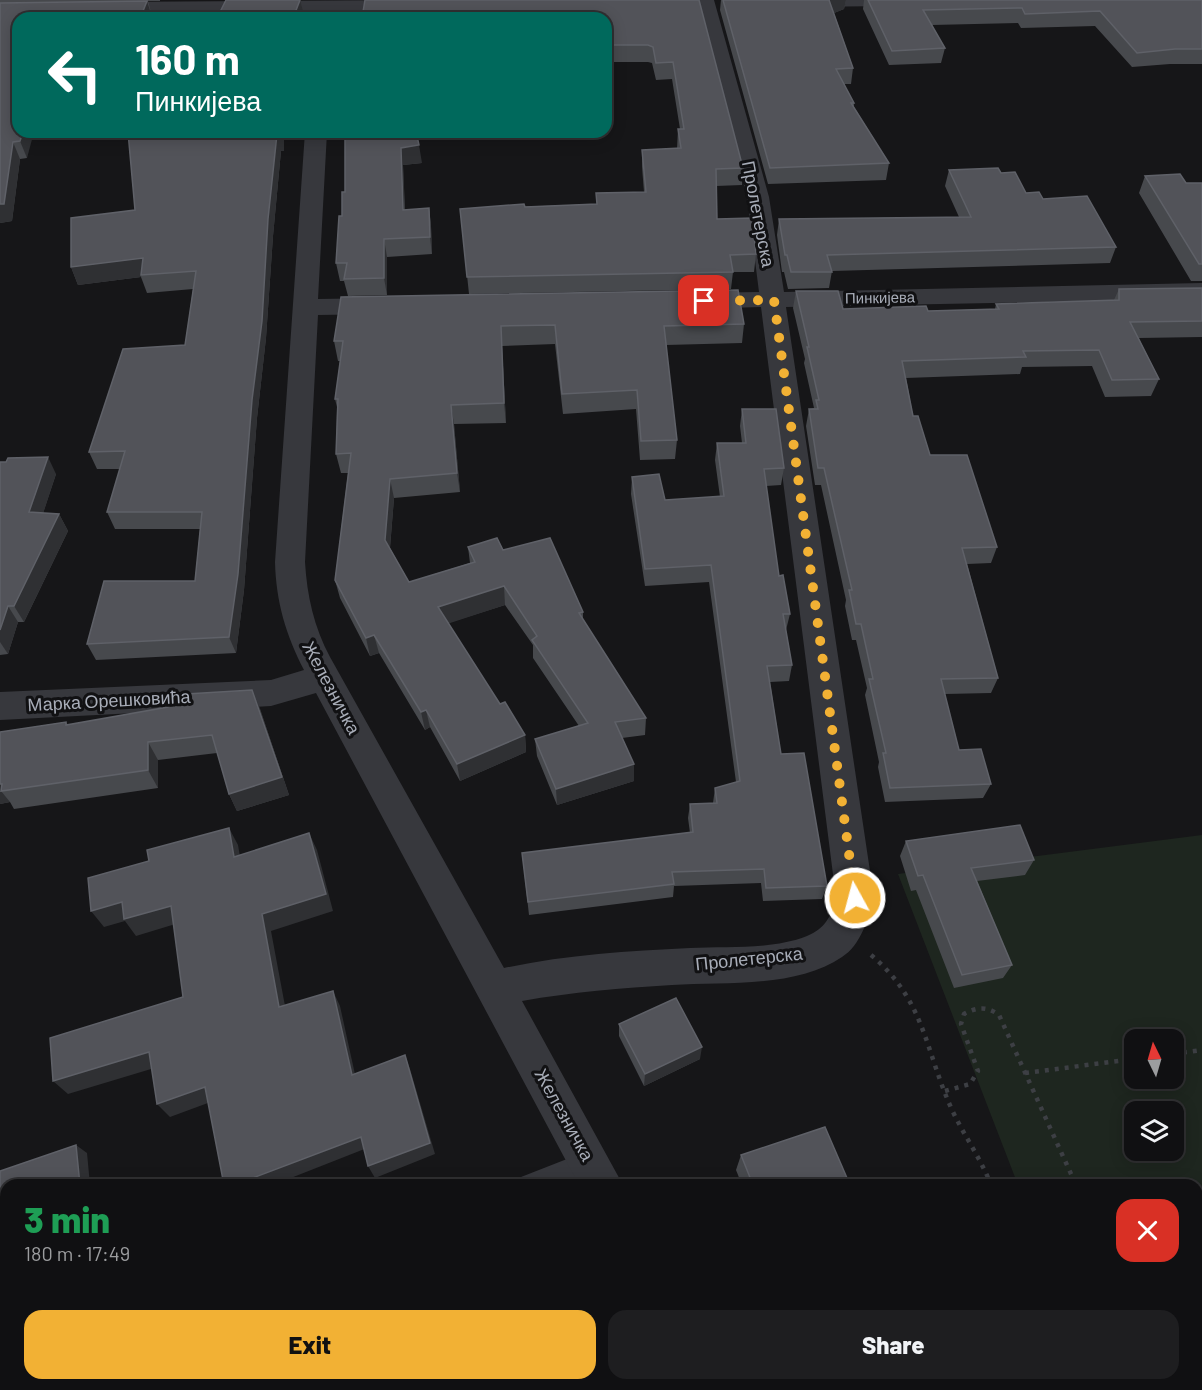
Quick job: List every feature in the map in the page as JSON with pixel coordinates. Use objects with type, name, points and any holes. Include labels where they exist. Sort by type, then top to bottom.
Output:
[{"type":"street","points":[[775,1],[891,0]]},
{"type":"street","name":"Пролетерска","points":[[494,988],[545,977],[801,957],[822,949],[835,940],[849,922],[855,898],[758,197],[705,1]]},
{"type":"street","points":[[89,9],[339,8],[427,5]]},
{"type":"street","name":"Железничка","points":[[316,138],[290,577],[296,618],[324,677],[596,1174]]},
{"type":"street","name":"Пинкијева","points":[[668,302],[1202,291]]},
{"type":"street","points":[[306,307],[411,305]]},
{"type":"street","name":"Марка Орешковића","points":[[0,706],[271,693],[324,677]]},
{"type":"lane","points":[[566,1179],[596,1174]]},
{"type":"path","points":[[841,933],[885,964],[904,987],[920,1021],[951,1109],[988,1179]]},
{"type":"path","points":[[945,1090],[970,1085],[975,1082],[978,1071],[961,1023],[962,1018],[968,1011],[984,1007],[999,1014],[1073,1179]]},
{"type":"path","points":[[1184,1052],[1202,1050]]},
{"type":"path","points":[[1025,1074],[1124,1060]]},
{"type":"shaded area","points":[[1202,835],[1202,1179],[1016,1179],[898,874]]},
{"type":"building","points":[[226,0],[300,0],[295,12],[220,12]]},
{"type":"building","points":[[365,0],[699,0],[743,168],[716,169],[717,219],[752,218],[756,254],[730,255],[733,272],[467,277],[460,209],[524,204],[525,207],[597,204],[596,193],[646,192],[642,150],[681,148],[678,129],[684,129],[673,62],[656,63],[653,47],[648,45],[612,45],[612,12],[363,12]]},
{"type":"building","points":[[723,0],[829,0],[853,68],[836,69],[854,103],[851,103],[889,163],[770,168]]},
{"type":"building","points":[[868,0],[1202,0],[1202,49],[1137,53],[1100,11],[1025,14],[1022,8],[923,10],[945,48],[892,51]]},
{"type":"building","points":[[147,1],[143,12],[12,12],[12,138],[21,138],[20,141],[13,142],[4,204],[0,204],[0,3]]},
{"type":"building","points":[[129,138],[277,138],[238,574],[229,637],[87,644],[104,581],[195,581],[202,512],[107,512],[125,451],[89,452],[123,349],[185,345],[196,271],[141,275],[143,258],[71,267],[71,218],[135,210]]},
{"type":"building","points":[[345,138],[417,138],[419,145],[401,148],[403,210],[429,208],[430,237],[384,239],[384,278],[344,279],[347,263],[336,263],[339,216],[342,216],[342,192],[345,192]]},
{"type":"building","points":[[998,168],[1001,173],[1015,172],[1026,193],[1039,192],[1043,199],[1087,196],[1116,247],[827,255],[832,272],[791,272],[787,255],[785,255],[779,219],[971,217],[949,170]]},
{"type":"building","points":[[1180,174],[1186,183],[1202,183],[1202,264],[1199,264],[1145,176]]},
{"type":"building","points":[[1202,288],[1202,321],[1130,322],[1159,379],[1112,380],[1099,350],[1023,351],[1026,357],[902,361],[913,416],[918,416],[930,455],[967,455],[997,547],[962,548],[998,678],[941,679],[959,750],[981,749],[991,784],[890,788],[883,753],[886,753],[869,679],[873,679],[861,624],[856,624],[849,590],[852,590],[824,468],[818,468],[809,409],[818,409],[816,400],[819,400],[796,291],[838,291],[843,309],[926,306],[928,311],[999,309],[996,304],[1119,300],[1119,289]]},
{"type":"building","points":[[738,290],[744,324],[664,326],[677,440],[641,441],[637,390],[562,394],[555,325],[501,326],[504,403],[451,405],[457,473],[390,479],[385,540],[409,582],[475,562],[468,547],[497,538],[503,550],[550,538],[583,612],[579,613],[646,718],[615,722],[634,764],[556,789],[535,739],[588,723],[532,640],[537,636],[504,586],[438,607],[500,704],[505,702],[525,735],[457,764],[426,710],[421,712],[374,635],[366,638],[335,580],[351,453],[336,454],[338,399],[335,399],[343,341],[334,341],[341,297]]},
{"type":"building","points":[[742,409],[776,409],[784,468],[764,469],[779,576],[783,575],[790,614],[783,614],[792,665],[767,666],[781,754],[804,753],[827,886],[766,888],[764,869],[672,872],[674,884],[528,902],[522,853],[693,832],[690,804],[717,803],[715,788],[740,781],[711,565],[645,569],[632,477],[659,474],[665,500],[724,496],[717,443],[746,443]]},
{"type":"building","points":[[48,457],[29,512],[59,514],[14,606],[8,606],[0,630],[0,462],[6,462],[8,458]]},
{"type":"building","points":[[252,690],[282,777],[229,794],[212,735],[148,742],[148,770],[1,791],[0,732],[66,722],[66,725],[168,707],[170,695]]},
{"type":"building","points":[[1020,825],[1034,860],[971,868],[1012,965],[962,975],[923,875],[918,876],[906,841]]},
{"type":"building","points":[[229,828],[234,857],[309,833],[326,894],[262,914],[279,1007],[333,991],[352,1075],[405,1055],[430,1143],[368,1166],[361,1137],[250,1179],[223,1179],[205,1087],[157,1104],[149,1052],[53,1081],[50,1038],[183,997],[171,906],[124,919],[122,902],[91,911],[88,878],[149,861],[147,850]]},
{"type":"building","points":[[676,998],[702,1047],[645,1074],[619,1024]]},
{"type":"building","points":[[825,1127],[847,1179],[751,1179],[741,1155]]},
{"type":"building","points":[[76,1145],[79,1179],[0,1179],[0,1171]]},
{"type":"route","points":[[704,301],[774,300],[804,536],[855,898]]}]
